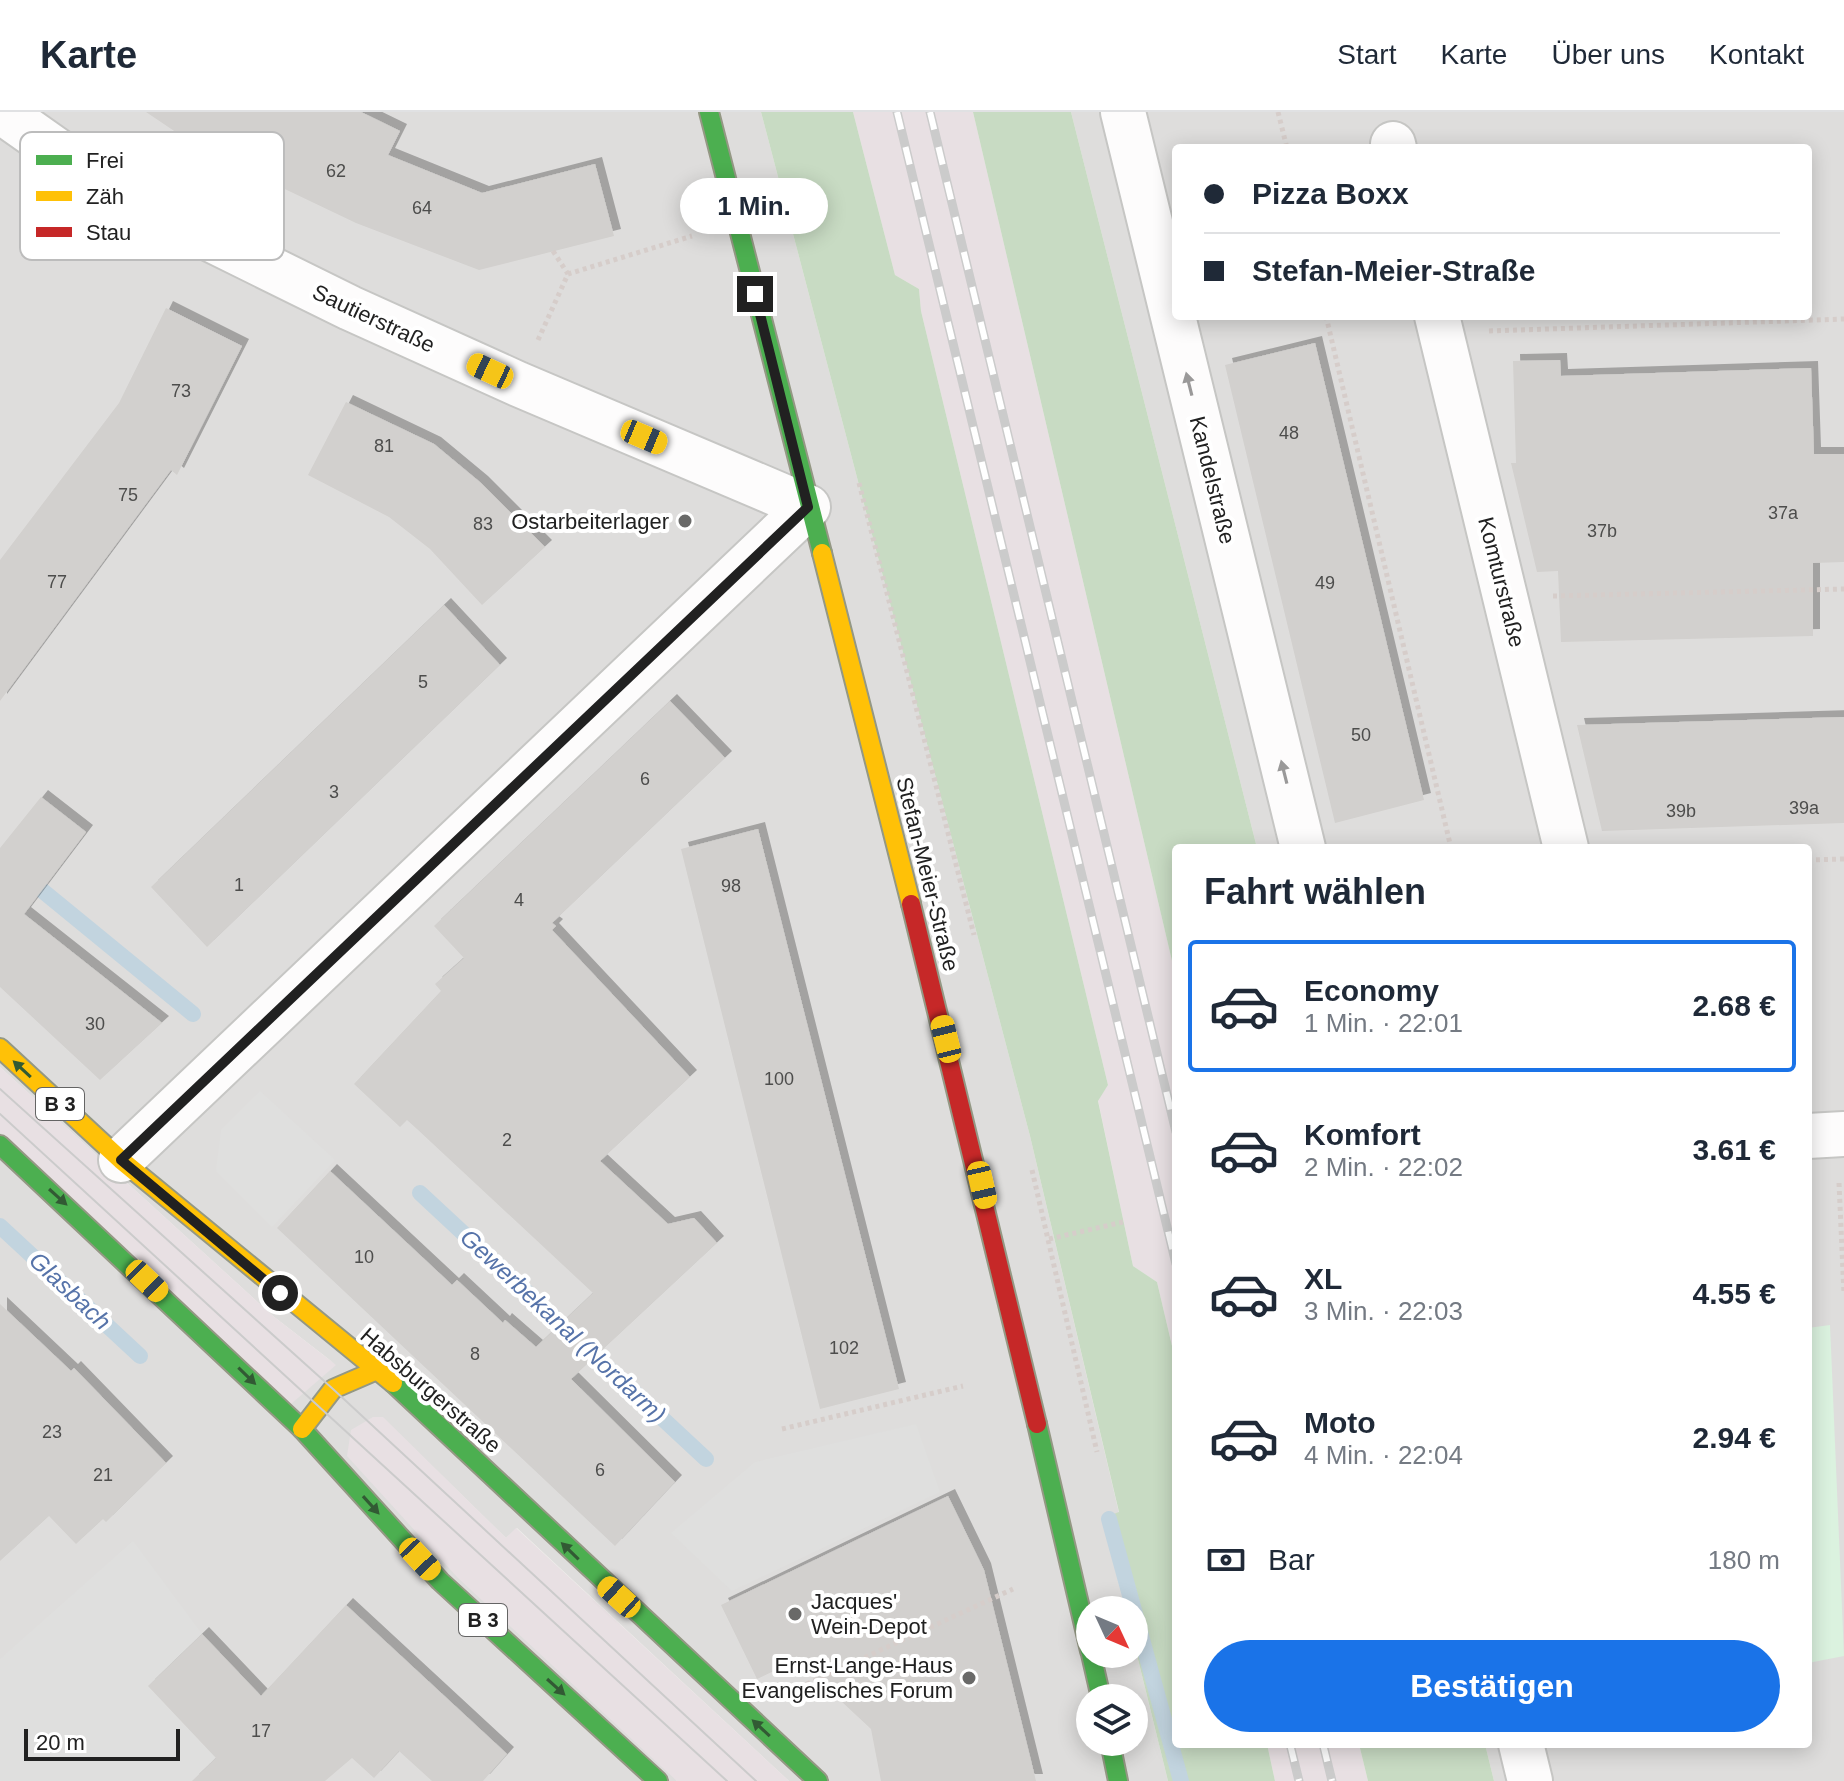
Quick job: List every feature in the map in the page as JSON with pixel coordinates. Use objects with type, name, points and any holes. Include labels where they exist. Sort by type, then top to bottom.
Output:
[{"type":"main road","name":"Stefan-Meier-Straße","points":[[709,112],[961,1099],[1077,1596]]},
{"type":"main road","name":"Habsburgerstraße","points":[[0,1048],[121,1160],[377,1370],[818,1781]]},
{"type":"main road","name":"B 3","points":[[0,1145],[302,1429],[440,1581],[658,1781]]},
{"type":"main road","points":[[302,1429],[333,1389],[377,1370]]},
{"type":"main road","points":[[1113,1756],[1118,1781]]},
{"type":"street","name":"Sautierstraße","points":[[2,112],[30,132]]},
{"type":"street","name":"Kandelstraße","points":[[1123,112],[1172,312]]},
{"type":"street","name":"Sautierstraße","points":[[253,260],[518,384],[808,507]]},
{"type":"street","name":"Kandelstraße","points":[[1174,320],[1302,844]]},
{"type":"street","name":"Komturstraße","points":[[1439,324],[1565,844]]},
{"type":"street","points":[[121,1160],[808,507]]},
{"type":"street","points":[[1522,1748],[1530,1781]]},
{"type":"path","points":[[1278,112],[1286,144]]},
{"type":"path","points":[[518,384],[568,274],[693,236]]},
{"type":"path","points":[[553,251],[568,274]]},
{"type":"path","points":[[1812,319],[1844,319]]},
{"type":"path","points":[[1327,320],[1450,844]]},
{"type":"path","points":[[1439,324],[1763,320]]},
{"type":"path","points":[[1506,597],[1844,589]]},
{"type":"path","points":[[1812,860],[1844,859]]},
{"type":"path","points":[[1830,1135],[1844,1294]]},
{"type":"path","points":[[1049,1239],[1123,1222]]},
{"type":"path","points":[[782,1429],[963,1386]]},
{"type":"path","points":[[788,1693],[1013,1589]]},
{"type":"shaded area","points":[[0,112],[761,112],[1030,1136],[1119,1513],[1103,1518],[1122,1596],[1076,1596],[1076,1668],[1140,1668],[1144,1684],[1076,1684],[1076,1756],[1148,1756],[1148,1700],[1168,1781],[789,1781],[517,1528],[506,1538],[383,1418],[677,1781],[0,1781],[0,1132],[335,1364],[273,1316],[0,1067]]},
{"type":"shaded area","points":[[853,112],[973,112],[1172,961],[1172,1346],[1157,1282],[1133,1266],[1098,1100],[1108,1085],[921,311],[919,289],[895,275]]},
{"type":"shaded area","points":[[1071,112],[1844,112],[1844,1781],[1494,1781],[1486,1748],[1812,1748],[1812,844],[1256,844]]},
{"type":"shaded area","points":[[0,1067],[273,1316],[336,1365],[291,1404],[0,1132]]},
{"type":"shaded area","points":[[260,1091],[335,1160],[272,1227],[216,1171],[221,1130]]},
{"type":"shaded area","points":[[373,1417],[383,1417],[506,1538],[516,1528],[789,1781],[677,1781],[458,1578],[347,1456],[351,1430]]},
{"type":"shaded area","points":[[916,1424],[940,1492],[732,1591],[671,1533],[755,1462]]},
{"type":"shaded area","points":[[133,1541],[202,1634],[148,1686],[216,1758],[192,1781],[0,1781],[0,1659]]},
{"type":"shaded area","points":[[1268,1748],[1360,1748],[1368,1781],[1275,1781]]},
{"type":"green space","points":[[761,112],[853,112],[895,275],[919,289],[921,311],[1108,1085],[1098,1101],[1133,1266],[1157,1282],[1172,1346],[1172,1748],[1268,1748],[1275,1781],[1168,1781],[1148,1700],[1148,1684],[1144,1684],[1140,1668],[1148,1668],[1148,1596],[1122,1596],[1103,1518],[1119,1512],[1030,1136]]},
{"type":"green space","points":[[973,112],[1071,112],[1256,844],[1172,844],[1172,961]]},
{"type":"green space","points":[[1830,1325],[1844,1656],[1812,1662],[1812,1327]]},
{"type":"green space","points":[[1360,1748],[1486,1748],[1494,1781],[1368,1781]]},
{"type":"building","points":[[146,112],[361,112],[400,131],[388,155],[482,193],[595,164],[614,236],[479,270],[356,223],[284,189],[284,132],[176,132]]},
{"type":"building","points":[[166,308],[242,346],[177,475],[171,470],[0,701],[0,560],[119,403]]},
{"type":"building","points":[[1315,343],[1424,800],[1335,823],[1225,365]]},
{"type":"building","points":[[1560,360],[1561,376],[1811,368],[1814,454],[1844,454],[1844,562],[1813,563],[1813,636],[1561,642],[1558,571],[1537,572],[1511,463],[1516,463],[1513,361]]},
{"type":"building","points":[[346,402],[434,444],[481,483],[545,547],[482,605],[430,549],[389,517],[308,475]]},
{"type":"building","points":[[444,605],[500,665],[207,947],[151,887]]},
{"type":"building","points":[[670,701],[725,758],[552,923],[556,926],[552,930],[690,1077],[600,1161],[668,1224],[694,1218],[717,1243],[571,1379],[675,1482],[615,1546],[277,1228],[330,1171],[452,1285],[457,1280],[503,1323],[505,1320],[536,1347],[593,1293],[407,1120],[400,1127],[354,1084],[441,991],[435,984],[464,958],[434,926]]},
{"type":"building","points":[[1844,717],[1844,823],[1602,831],[1577,725]]},
{"type":"building","points":[[41,797],[86,832],[24,914],[162,1023],[100,1080],[0,987],[0,848]]},
{"type":"building","points":[[758,829],[899,1389],[820,1409],[681,849]]},
{"type":"building","points":[[0,1304],[71,1371],[74,1368],[166,1463],[106,1522],[103,1519],[76,1544],[49,1516],[0,1561]]},
{"type":"building","points":[[948,1496],[984,1570],[1036,1781],[881,1781],[871,1729],[797,1660],[757,1679],[721,1605]]},
{"type":"building","points":[[346,1605],[507,1754],[483,1781],[432,1781],[399,1751],[374,1778],[352,1758],[325,1781],[192,1781],[216,1758],[148,1686],[202,1634],[261,1696]]},
{"type":"waterway","name":"Gewerbekanal (Nordarm)","points":[[0,856],[193,1014]]},
{"type":"waterway","name":"Gewerbekanal (Nordarm)","points":[[420,1193],[706,1459]]},
{"type":"waterway","name":"Glasbach","points":[[0,1226],[140,1356]]},
{"type":"waterway","name":"Gewerbekanal (Nordarm)","points":[[1109,1519],[1130,1596]]},
{"type":"waterway","name":"Gewerbekanal (Nordarm)","points":[[1148,1661],[1181,1781]]},
{"type":"tram line","points":[[0,1089],[333,1389],[756,1781]]},
{"type":"tram line","points":[[0,1114],[727,1781]]},
{"type":"railway","points":[[897,112],[1172,1247]]},
{"type":"railway","points":[[930,112],[1172,1115]]},
{"type":"railway","points":[[1291,1748],[1299,1781]]},
{"type":"railway","points":[[1324,1748],[1332,1781]]},
{"type":"traffic: fast","points":[[709,112],[822,553]]},
{"type":"traffic: fast","points":[[0,1145],[302,1429],[440,1581],[658,1781]]},
{"type":"traffic: fast","points":[[393,1383],[818,1781]]},
{"type":"traffic: fast","points":[[1037,1424],[1077,1596]]},
{"type":"traffic: fast","points":[[1094,1668],[1098,1684]]},
{"type":"traffic: fast","points":[[1113,1756],[1118,1781]]},
{"type":"traffic: slow","points":[[822,553],[911,904]]},
{"type":"traffic: slow","points":[[0,1048],[121,1160],[393,1383]]},
{"type":"traffic: slow","points":[[302,1429],[333,1389],[377,1370]]},
{"type":"traffic: jam","points":[[911,904],[1037,1424]]},
{"type":"place","name":"Ostarbeiterlager","points":[[685,521]]},
{"type":"place","name":"Jacques' Wein-Depot","points":[[795,1614]]},
{"type":"place","name":"Ernst-Lange-Haus Evangelisches Forum","points":[[969,1678]]},
{"type":"route","points":[[280,1293],[121,1160],[808,507],[755,294]]}]
